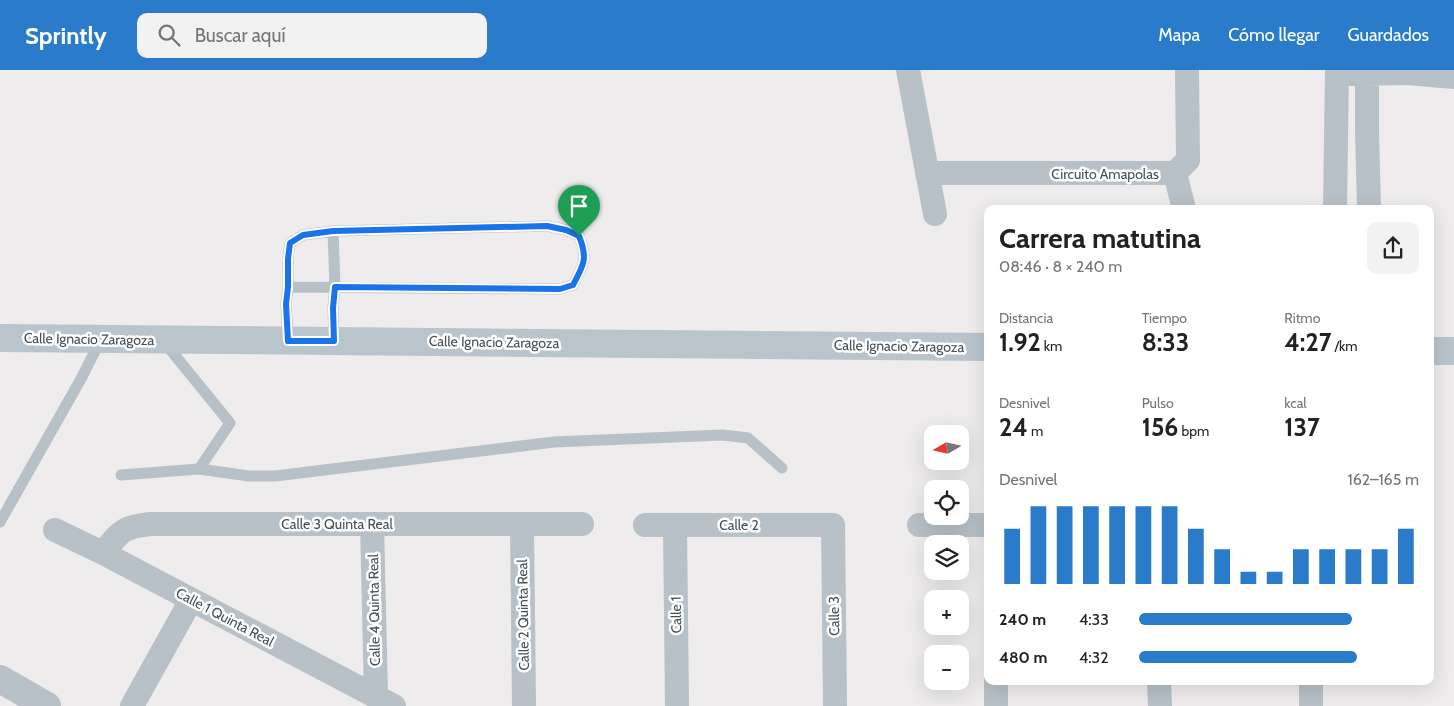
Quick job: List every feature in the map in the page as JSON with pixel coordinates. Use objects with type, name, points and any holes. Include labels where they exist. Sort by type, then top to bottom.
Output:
[{"type":"main road","name":"Calle Ignacio Zaragoza","points":[[0,338],[984,347]]},
{"type":"main road","points":[[1434,351],[1454,351]]},
{"type":"street","points":[[908,70],[935,214]]},
{"type":"street","name":"Circuito Amapolas","points":[[927,173],[1175,173],[1188,160],[1186,70]]},
{"type":"street","points":[[1335,205],[1337,72],[1406,73],[1454,77]]},
{"type":"street","points":[[1367,72],[1366,132],[1369,205]]},
{"type":"street","points":[[1175,173],[1183,205]]},
{"type":"street","name":"Calle 3 Quinta Real","points":[[103,553],[119,533],[134,526],[150,524],[582,524]]},
{"type":"street","name":"Calle 4 Quinta Real","points":[[372,524],[385,701]]},
{"type":"street","name":"Calle 2 Quinta Real","points":[[522,524],[524,706]]},
{"type":"street","name":"Calle 2","points":[[645,525],[833,525]]},
{"type":"street","name":"Calle 1","points":[[675,525],[677,706]]},
{"type":"street","name":"Calle 3","points":[[833,525],[835,706]]},
{"type":"street","points":[[919,525],[984,525]]},
{"type":"street","name":"Calle 1 Quinta Real","points":[[55,530],[103,553],[385,701]]},
{"type":"street","points":[[132,706],[191,600]]},
{"type":"street","points":[[0,679],[47,706]]},
{"type":"street","points":[[996,685],[996,706]]},
{"type":"street","points":[[1159,685],[1160,706]]},
{"type":"street","points":[[1311,685],[1311,706]]},
{"type":"lane","points":[[288,287],[560,289],[573,285],[584,262],[583,246],[579,236],[566,230],[547,226],[333,231],[303,235],[290,243],[286,304],[288,341]]},
{"type":"lane","points":[[333,231],[334,341]]},
{"type":"lane","points":[[0,522],[82,377],[101,339]]},
{"type":"lane","points":[[162,340],[230,423],[199,469]]},
{"type":"lane","points":[[121,475],[199,469],[249,476],[275,476],[554,442],[723,435],[748,438],[782,468]]},
{"type":"route","points":[[547,226],[566,230],[579,236],[583,246],[584,262],[573,285],[560,289],[335,287],[333,308],[334,341],[288,341],[286,304],[290,243],[303,235],[333,231],[547,226]]}]
